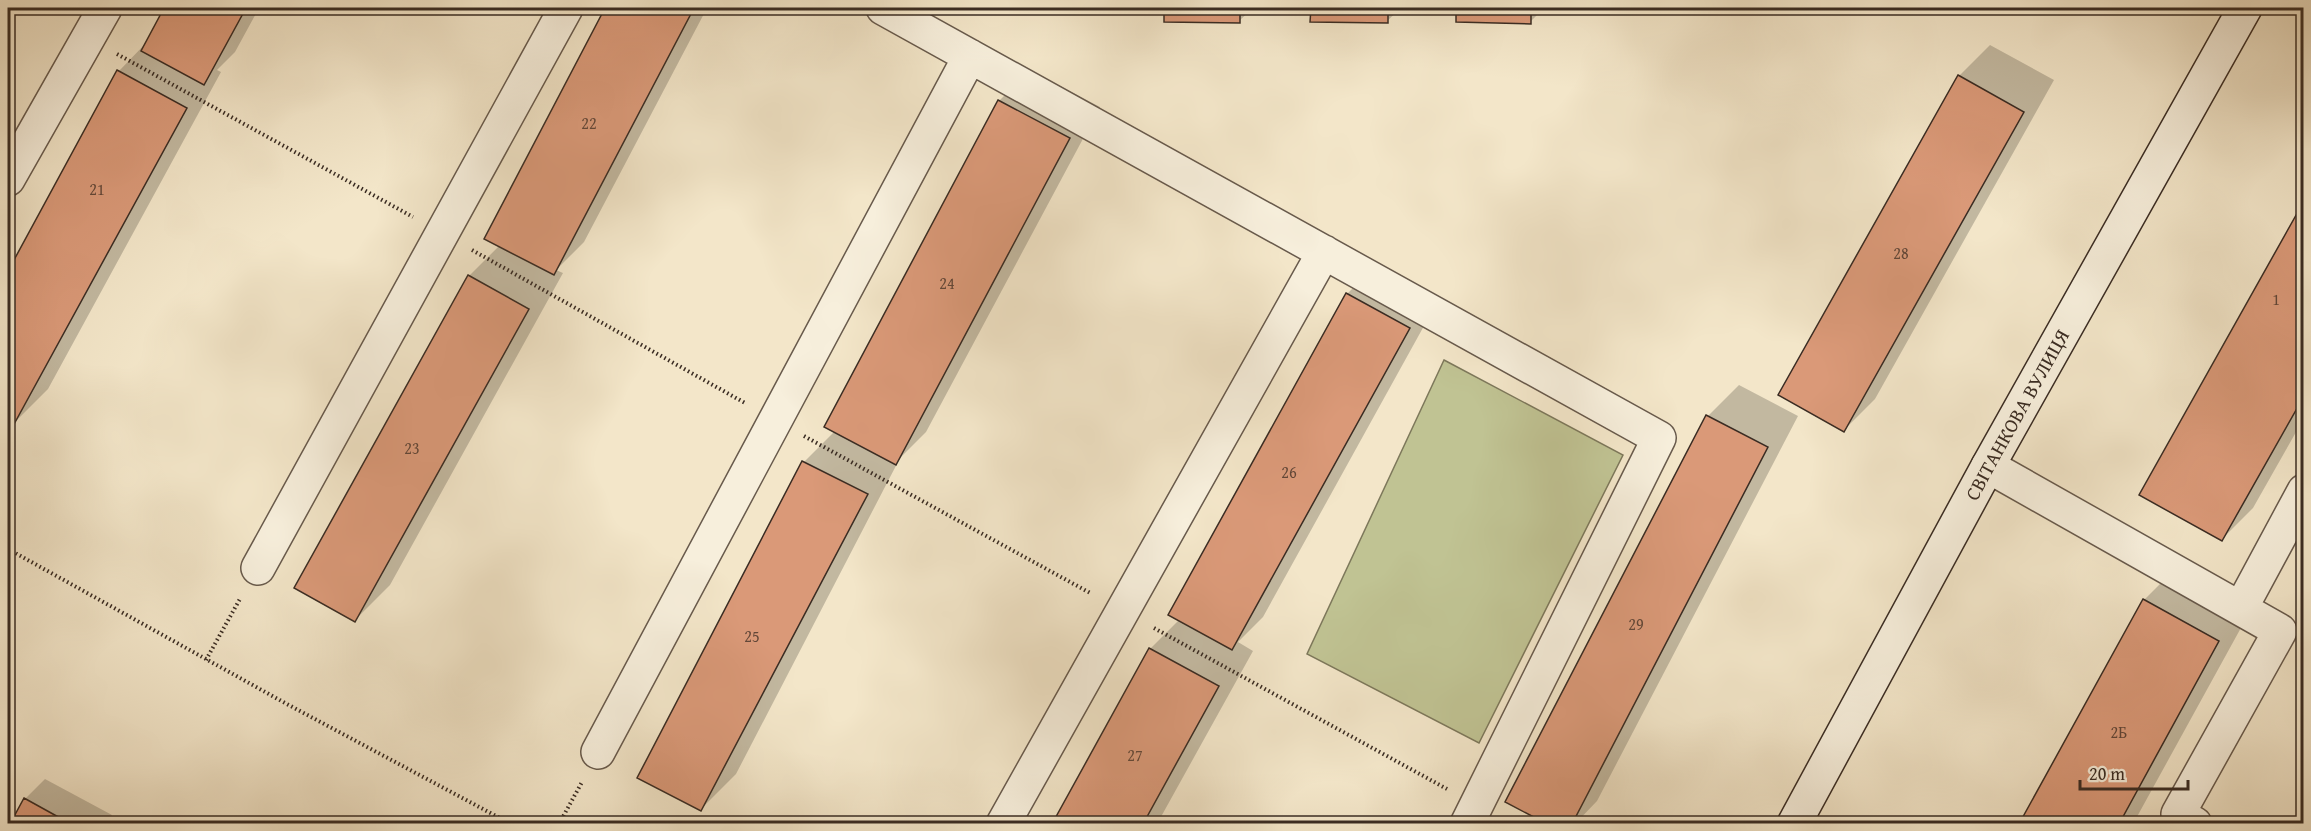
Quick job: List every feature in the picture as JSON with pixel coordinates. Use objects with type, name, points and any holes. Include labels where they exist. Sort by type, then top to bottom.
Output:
[{"type":"street","points":[[8,179],[105,8]]},
{"type":"street","points":[[258,568],[566,8]]},
{"type":"street","points":[[883,8],[1659,438],[1471,814]]},
{"type":"street","name":"СВІТАНКОВА ВУЛИЦЯ","points":[[1794,824],[1988,465],[2245,8]]},
{"type":"street","points":[[598,752],[970,56]]},
{"type":"street","points":[[1003,824],[1324,252]]},
{"type":"street","points":[[1988,465],[2280,631],[2178,814],[2195,824]]},
{"type":"street","points":[[2241,608],[2304,491]]},
{"type":"path","points":[[88,37],[1123,611],[1471,814]]},
{"type":"path","points":[[8,549],[206,660],[511,824]]},
{"type":"path","points":[[206,660],[258,568]]},
{"type":"path","points":[[559,824],[598,752]]},
{"type":"green space","points":[[1444,360],[1623,455],[1479,743],[1307,654]]},
{"type":"building","points":[[164,8],[246,8],[204,85],[141,51]]},
{"type":"building","points":[[605,8],[694,8],[554,275],[484,239]]},
{"type":"building","points":[[1164,8],[1240,8],[1240,23],[1164,22]]},
{"type":"building","points":[[1311,8],[1388,8],[1388,23],[1310,22]]},
{"type":"building","points":[[1456,8],[1531,8],[1531,24],[1456,22]]},
{"type":"building","points":[[117,70],[187,108],[13,426],[8,423],[8,271]]},
{"type":"building","points":[[1958,75],[2024,112],[1844,432],[1778,395]]},
{"type":"building","points":[[998,100],[1070,138],[896,465],[824,427]]},
{"type":"building","points":[[2304,201],[2304,396],[2222,541],[2139,495]]},
{"type":"building","points":[[468,275],[529,309],[355,622],[294,588]]},
{"type":"building","points":[[1346,293],[1410,328],[1232,650],[1168,615]]},
{"type":"building","points":[[1706,415],[1768,447],[1572,824],[1547,824],[1505,802]]},
{"type":"building","points":[[802,461],[868,494],[701,811],[637,778]]},
{"type":"building","points":[[2143,599],[2219,641],[2119,824],[2019,824]]},
{"type":"building","points":[[1149,648],[1219,686],[1143,824],[1052,824]]},
{"type":"building","points":[[24,798],[71,824],[10,824]]}]
